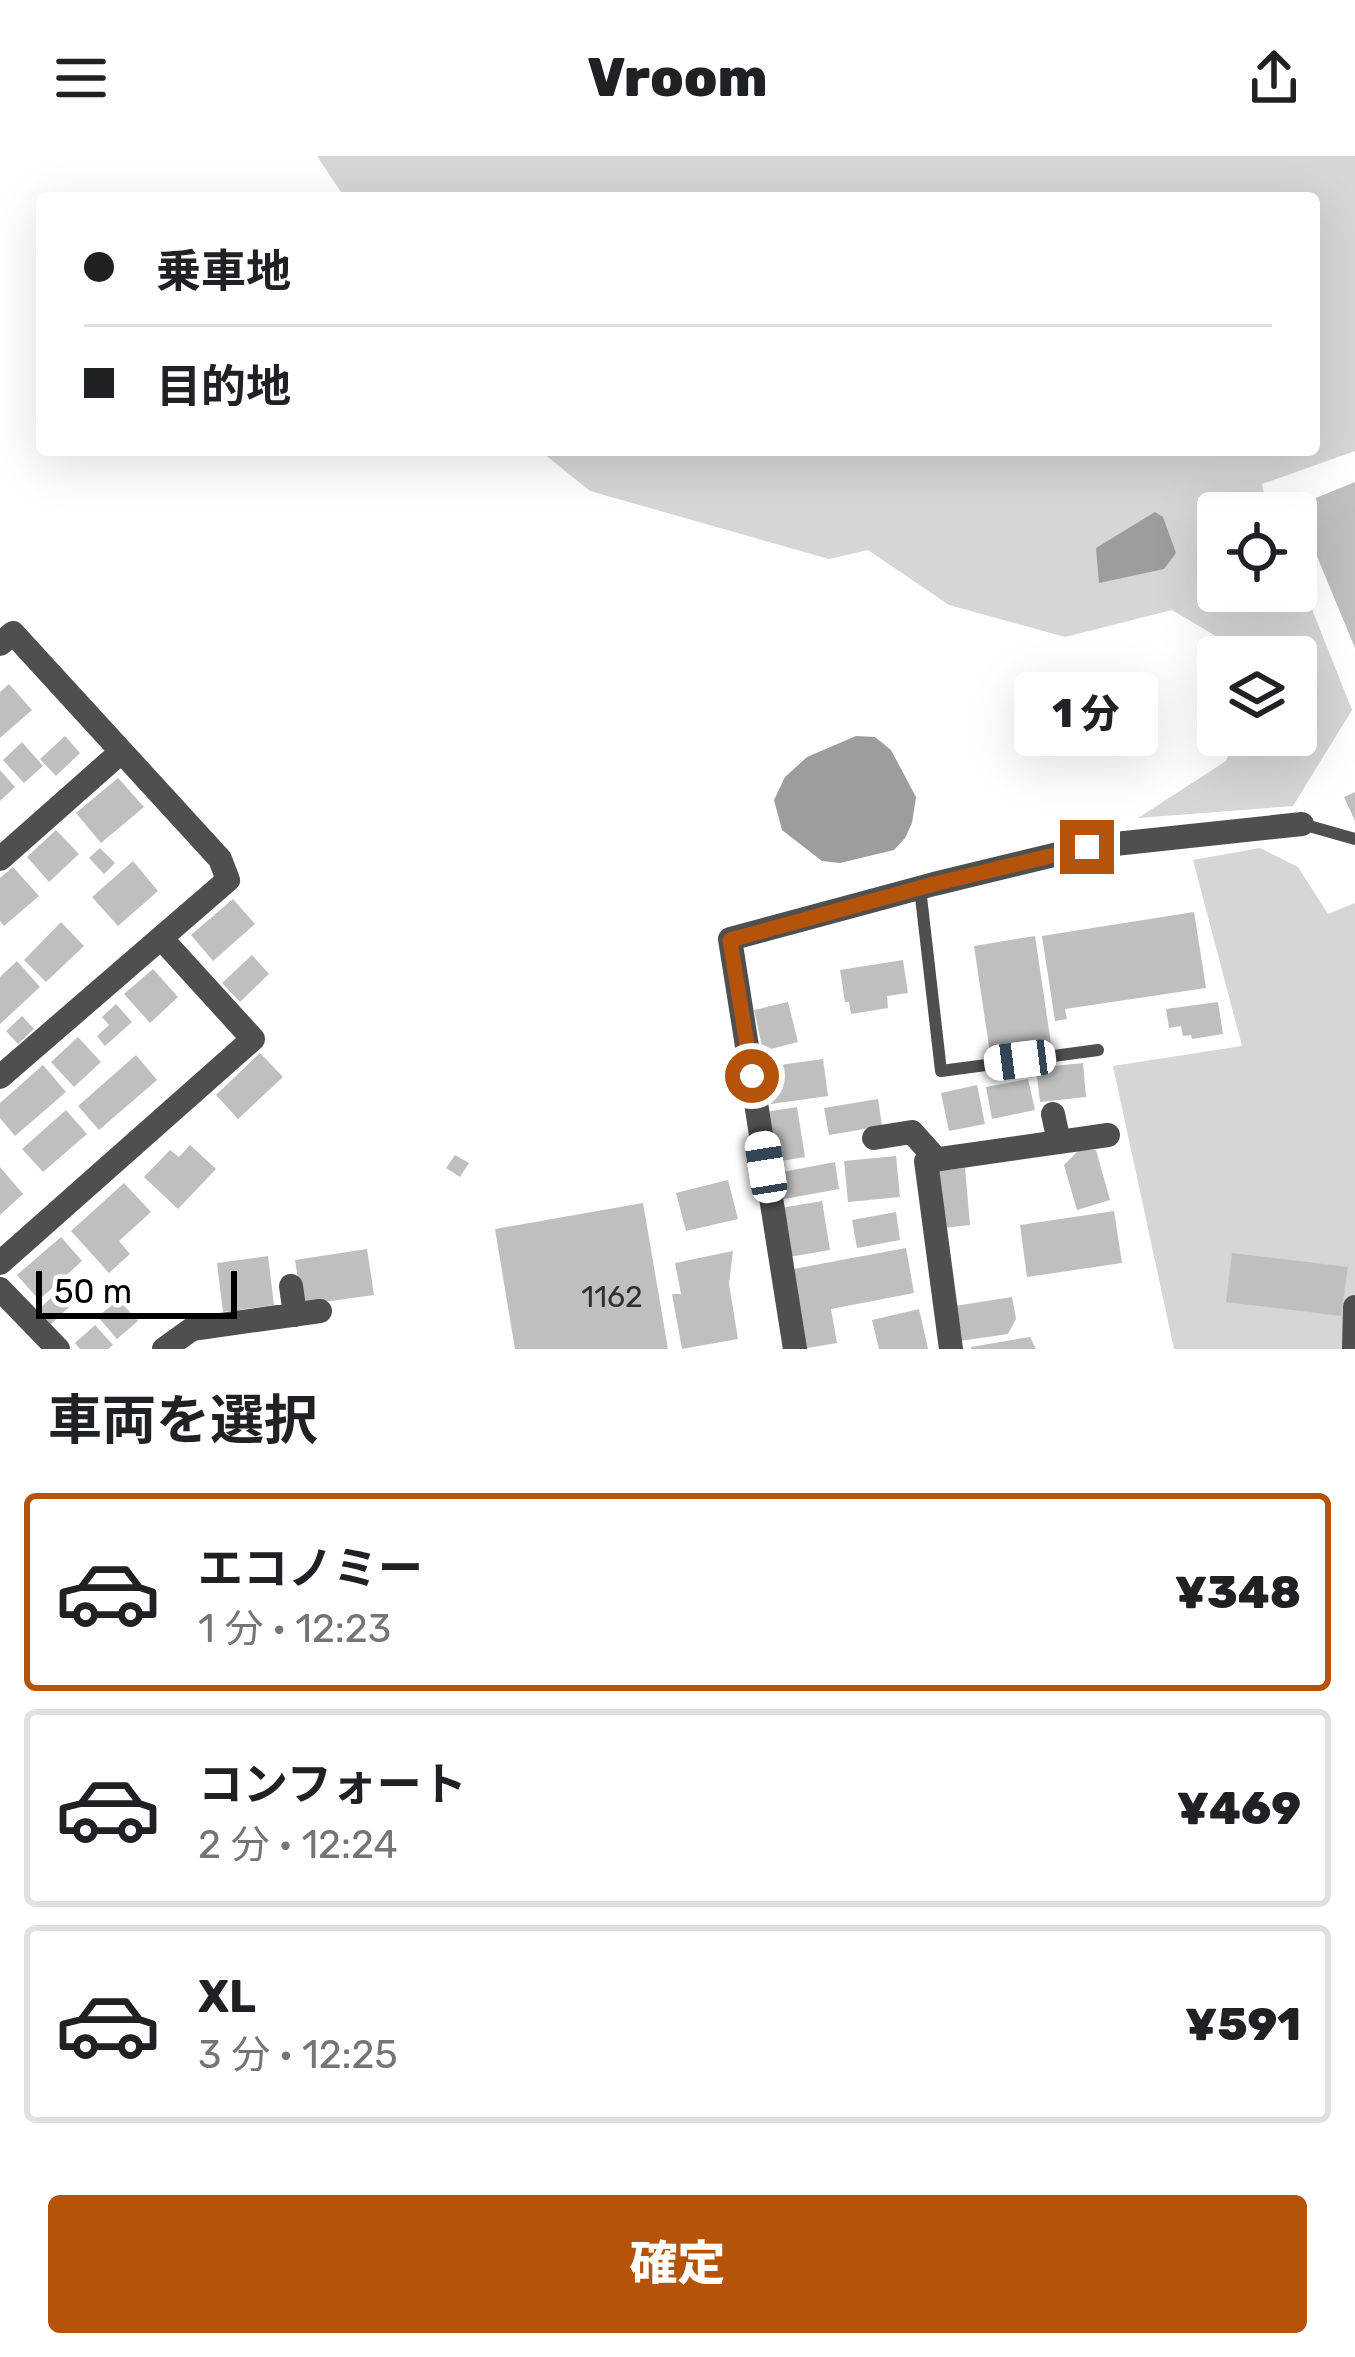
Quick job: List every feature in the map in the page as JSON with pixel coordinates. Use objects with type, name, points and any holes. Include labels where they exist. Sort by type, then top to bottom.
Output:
[{"type":"street","points":[[0,644],[13,633],[220,859],[228,880],[0,1077]]},
{"type":"street","points":[[0,859],[121,752]]},
{"type":"street","points":[[795,1349],[730,940],[1087,847],[1302,824]]},
{"type":"street","points":[[0,1263],[253,1040],[161,938]]},
{"type":"street","points":[[1053,1114],[1059,1142]]},
{"type":"street","points":[[874,1138],[912,1132],[937,1160]]},
{"type":"street","points":[[951,1349],[926,1161],[1108,1135]]},
{"type":"street","points":[[164,1349],[191,1328],[308,1313],[291,1286]]},
{"type":"street","points":[[0,1289],[58,1349]]},
{"type":"street","points":[[1354,1349],[1355,1306]]},
{"type":"lane","points":[[1302,824],[1355,839]]},
{"type":"lane","points":[[920,888],[941,1071],[1098,1050]]},
{"type":"shaded area","points":[[317,156],[1355,156],[1355,451],[1262,484],[1264,492],[1197,492],[1197,612],[1313,612],[1352,710],[1293,806],[1138,818],[1228,756],[1317,756],[1317,636],[1214,636],[1172,610],[1065,637],[949,605],[868,550],[829,559],[590,491],[546,456],[1320,456],[1320,192],[341,192]]},
{"type":"shaded area","points":[[1155,512],[1163,517],[1176,553],[1164,569],[1099,583],[1096,548]]},
{"type":"shaded area","points":[[856,736],[875,737],[891,750],[916,797],[912,823],[894,850],[840,863],[822,861],[782,830],[774,800],[785,777],[807,757]]},
{"type":"shaded area","points":[[1260,848],[1298,867],[1328,914],[1355,903],[1355,1349],[1174,1349],[1113,1066],[1242,1046],[1193,860]]},
{"type":"building","points":[[1355,482],[1355,648],[1317,556],[1317,498]]},
{"type":"building","points":[[9,684],[32,710],[0,738],[0,692]]},
{"type":"building","points":[[65,736],[80,753],[56,776],[40,759]]},
{"type":"building","points":[[22,742],[43,766],[24,783],[3,760]]},
{"type":"building","points":[[0,770],[15,787],[0,801]]},
{"type":"building","points":[[118,778],[144,807],[101,843],[76,813]]},
{"type":"building","points":[[1355,792],[1355,821],[1344,797]]},
{"type":"building","points":[[56,830],[79,854],[49,882],[27,857]]},
{"type":"building","points":[[100,848],[115,863],[104,874],[89,858]]},
{"type":"building","points":[[133,861],[158,891],[118,926],[92,897]]},
{"type":"building","points":[[13,867],[39,896],[4,926],[0,878]]},
{"type":"building","points":[[233,899],[255,924],[213,961],[191,935]]},
{"type":"building","points":[[1194,912],[1206,988],[1065,1009],[1067,1019],[1055,1021],[1042,936]]},
{"type":"building","points":[[61,922],[84,946],[46,982],[24,960]]},
{"type":"building","points":[[1035,936],[1051,1044],[990,1053],[974,946]]},
{"type":"building","points":[[252,955],[269,974],[240,1002],[222,983]]},
{"type":"building","points":[[903,960],[908,993],[887,996],[888,1008],[851,1014],[840,970]]},
{"type":"building","points":[[17,961],[40,987],[0,1024],[0,977]]},
{"type":"building","points":[[153,969],[178,997],[150,1023],[124,994]]},
{"type":"building","points":[[788,1002],[798,1042],[763,1051],[754,1010]]},
{"type":"building","points":[[1218,1002],[1223,1034],[1192,1039],[1183,1036],[1181,1026],[1169,1028],[1166,1009]]},
{"type":"building","points":[[116,1004],[132,1022],[105,1046],[97,1036],[109,1025],[102,1017]]},
{"type":"building","points":[[22,1016],[34,1029],[18,1044],[6,1031]]},
{"type":"building","points":[[78,1037],[101,1062],[74,1087],[51,1062]]},
{"type":"building","points":[[260,1053],[283,1077],[238,1119],[216,1095]]},
{"type":"building","points":[[136,1055],[157,1080],[99,1130],[78,1106]]},
{"type":"building","points":[[823,1059],[828,1096],[771,1104],[765,1067]]},
{"type":"building","points":[[1083,1063],[1086,1097],[1040,1102],[1036,1068]]},
{"type":"building","points":[[43,1065],[66,1092],[15,1136],[0,1118],[0,1103]]},
{"type":"building","points":[[1028,1079],[1035,1110],[992,1119],[986,1087]]},
{"type":"building","points":[[977,1085],[985,1124],[949,1131],[941,1093]]},
{"type":"building","points":[[878,1099],[882,1126],[829,1135],[824,1108]]},
{"type":"building","points":[[797,1107],[805,1157],[775,1162],[766,1112]]},
{"type":"building","points":[[66,1110],[87,1134],[43,1172],[22,1149]]},
{"type":"building","points":[[190,1145],[216,1169],[178,1209],[144,1177],[170,1150],[179,1157]]},
{"type":"building","points":[[1080,1149],[1096,1150],[1110,1200],[1077,1210],[1064,1165]]},
{"type":"building","points":[[455,1155],[469,1163],[460,1177],[446,1168]]},
{"type":"building","points":[[896,1156],[900,1197],[848,1202],[844,1161]]},
{"type":"building","points":[[835,1162],[839,1189],[779,1200],[782,1172]]},
{"type":"building","points":[[0,1167],[23,1194],[0,1215]]},
{"type":"building","points":[[965,1168],[970,1225],[943,1228],[937,1171]]},
{"type":"building","points":[[728,1180],[738,1219],[686,1231],[676,1193]]},
{"type":"building","points":[[124,1183],[151,1212],[119,1241],[130,1254],[109,1273],[71,1231]]},
{"type":"building","points":[[822,1201],[830,1250],[789,1257],[781,1208]]},
{"type":"building","points":[[643,1203],[668,1349],[515,1349],[495,1229]]},
{"type":"building","points":[[1114,1211],[1122,1263],[1027,1277],[1020,1225]]},
{"type":"building","points":[[896,1212],[900,1240],[857,1248],[852,1220]]},
{"type":"building","points":[[61,1237],[82,1261],[39,1300],[17,1275]]},
{"type":"building","points":[[906,1248],[914,1293],[831,1309],[837,1343],[807,1348],[799,1331],[788,1270]]},
{"type":"building","points":[[367,1249],[374,1295],[302,1305],[295,1260]]},
{"type":"building","points":[[733,1251],[729,1284],[738,1339],[682,1349],[672,1294],[681,1294],[675,1263]]},
{"type":"building","points":[[1232,1253],[1348,1267],[1341,1316],[1226,1302]]},
{"type":"building","points":[[268,1256],[274,1305],[223,1312],[217,1263]]},
{"type":"building","points":[[56,1293],[69,1307],[50,1325],[37,1311]]},
{"type":"building","points":[[1012,1297],[1016,1319],[1008,1334],[960,1341],[955,1306]]},
{"type":"building","points":[[118,1299],[138,1321],[117,1339],[98,1317]]},
{"type":"building","points":[[919,1309],[928,1349],[879,1349],[872,1320]]},
{"type":"building","points":[[95,1325],[113,1345],[80,1349],[75,1343]]},
{"type":"building","points":[[1030,1337],[1036,1349],[971,1349],[971,1347]]},
{"type":"route","points":[[752,1076],[730,940],[1087,847]]}]
